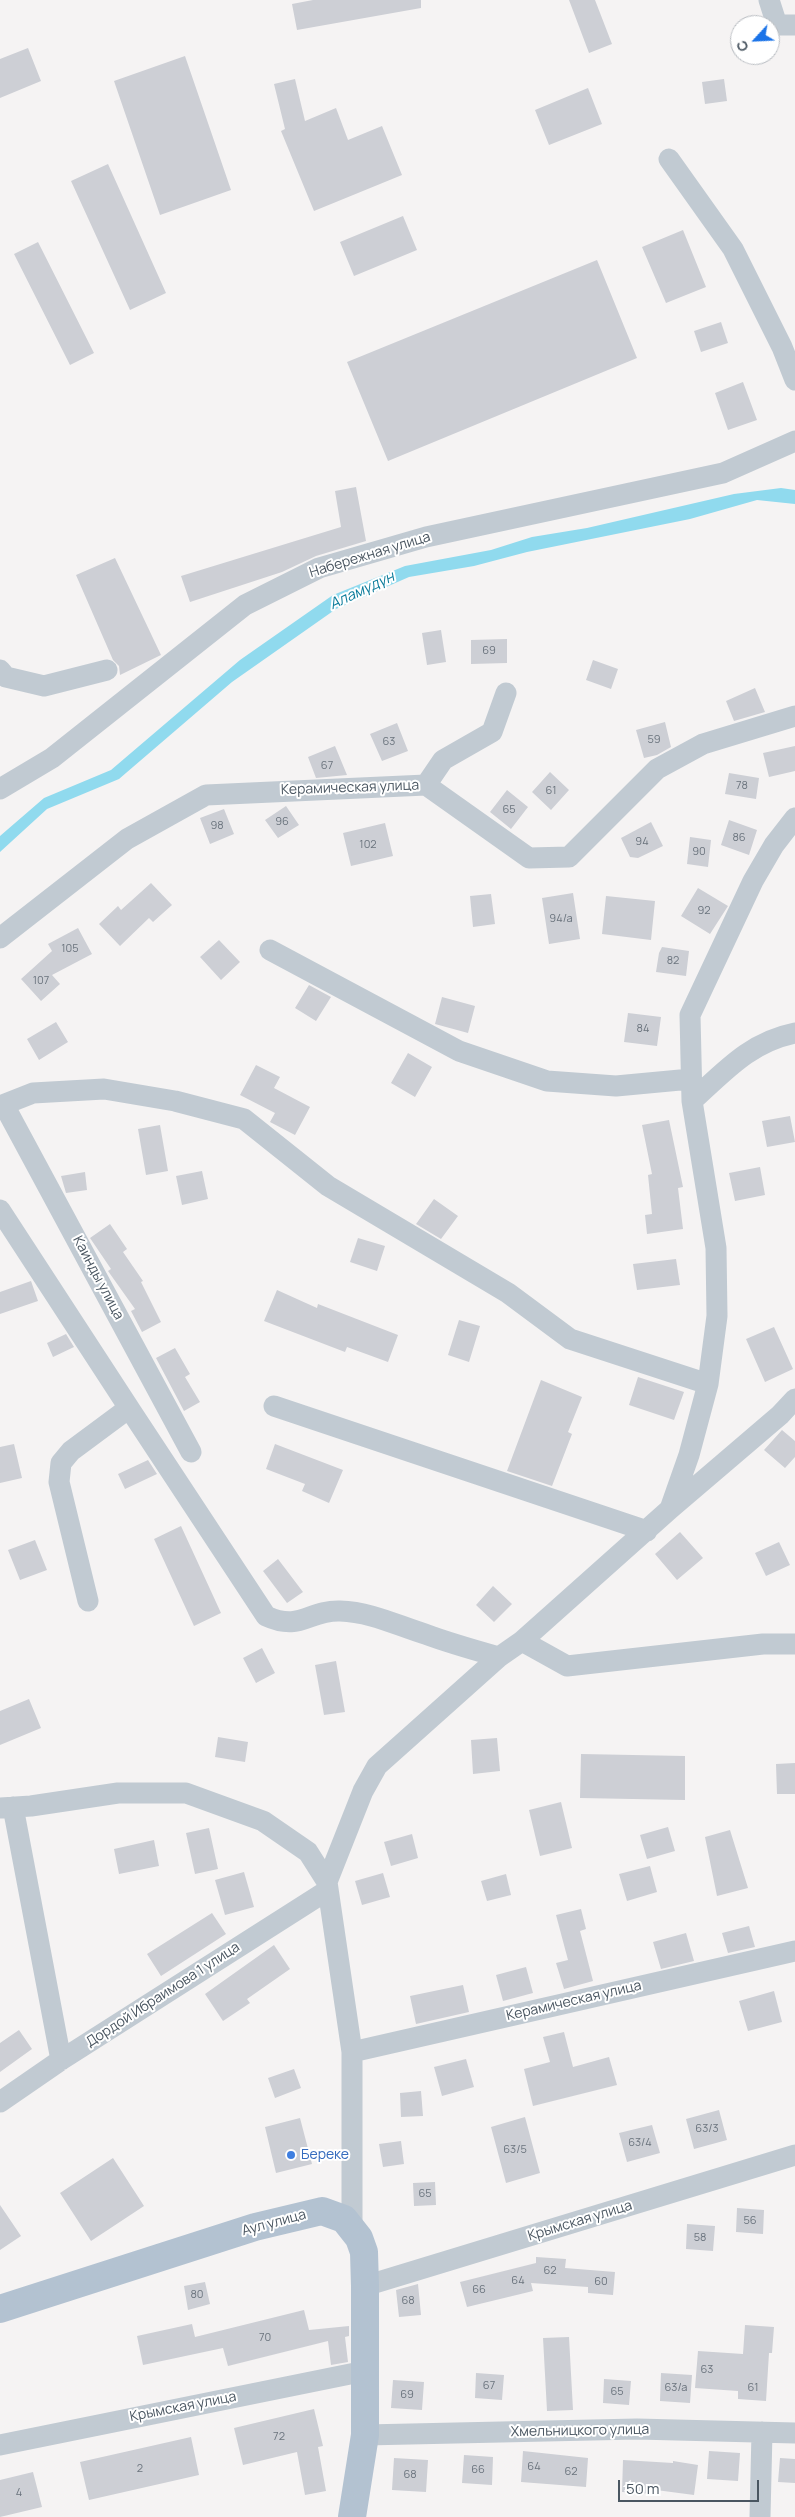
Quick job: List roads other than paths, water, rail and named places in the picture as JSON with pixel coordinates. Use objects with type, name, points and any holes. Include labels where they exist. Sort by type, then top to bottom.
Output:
[{"type":"main road","name":"Аул улица","points":[[0,2309],[255,2227],[311,2212],[322,2211],[334,2214],[344,2219],[352,2227]]},
{"type":"main road","points":[[352,2227],[364,2252],[366,2371],[365,2434],[352,2517]]},
{"type":"street","points":[[768,0],[777,25],[795,25]]},
{"type":"street","points":[[669,159],[733,249],[782,347],[795,380]]},
{"type":"street","name":"Набережная улица","points":[[0,790],[52,758],[245,605],[319,568],[426,537],[723,473],[795,441]]},
{"type":"street","points":[[0,670],[6,677],[44,686],[107,670]]},
{"type":"street","points":[[426,785],[443,760],[492,732],[506,693]]},
{"type":"street","name":"Керамическая улица","points":[[0,938],[127,839],[206,795],[426,785],[529,858],[569,857],[657,769],[703,744],[795,716]]},
{"type":"street","points":[[670,1509],[689,1454],[708,1384],[717,1316],[716,1248],[692,1101],[690,1015],[753,881],[774,845],[795,818]]},
{"type":"street","points":[[270,950],[459,1051],[547,1081],[616,1086],[692,1079]]},
{"type":"street","points":[[692,1101],[744,1053],[781,1036],[795,1033]]},
{"type":"street","points":[[2,1106],[33,1093],[104,1089],[175,1101],[244,1119],[328,1186],[508,1293],[570,1339],[708,1384]]},
{"type":"street","name":"Каинды улица","points":[[2,1106],[191,1452]]},
{"type":"street","points":[[0,1210],[266,1616],[281,1623],[291,1623],[338,1611],[370,1614],[498,1657]]},
{"type":"street","points":[[328,1886],[363,1791],[377,1766],[498,1657],[522,1641],[670,1509],[787,1421],[795,1399]]},
{"type":"street","points":[[274,1406],[647,1531]]},
{"type":"street","points":[[88,1601],[59,1482],[61,1463],[71,1451],[129,1408]]},
{"type":"street","points":[[522,1641],[567,1666],[763,1644],[795,1644]]},
{"type":"street","points":[[62,2060],[6,1807],[118,1793],[186,1793],[263,1822],[308,1852],[328,1886],[352,2052],[352,2227]]},
{"type":"street","name":"Дордой Ибраимова 1 улица","points":[[0,2102],[328,1886]]},
{"type":"street","name":"Керамическая улица","points":[[352,2052],[795,1951]]},
{"type":"street","name":"Крымская улица","points":[[365,2286],[795,2155]]},
{"type":"street","name":"Крымская улица","points":[[0,2445],[366,2371]]},
{"type":"street","name":"Хмельницкого улица","points":[[365,2434],[637,2429],[795,2433]]},
{"type":"street","points":[[760,2517],[762,2432]]},
{"type":"water","name":"Аламүдүн","points":[[781,488],[795,490],[795,504],[757,500],[690,519],[527,552],[474,566],[409,577],[336,609],[232,682],[119,779],[47,809],[0,852],[0,836],[44,798],[111,770],[240,660],[333,595],[405,566],[491,550],[532,537],[587,528],[734,494]]},
{"type":"place","name":"Береке","points":[[291,2155]]}]
